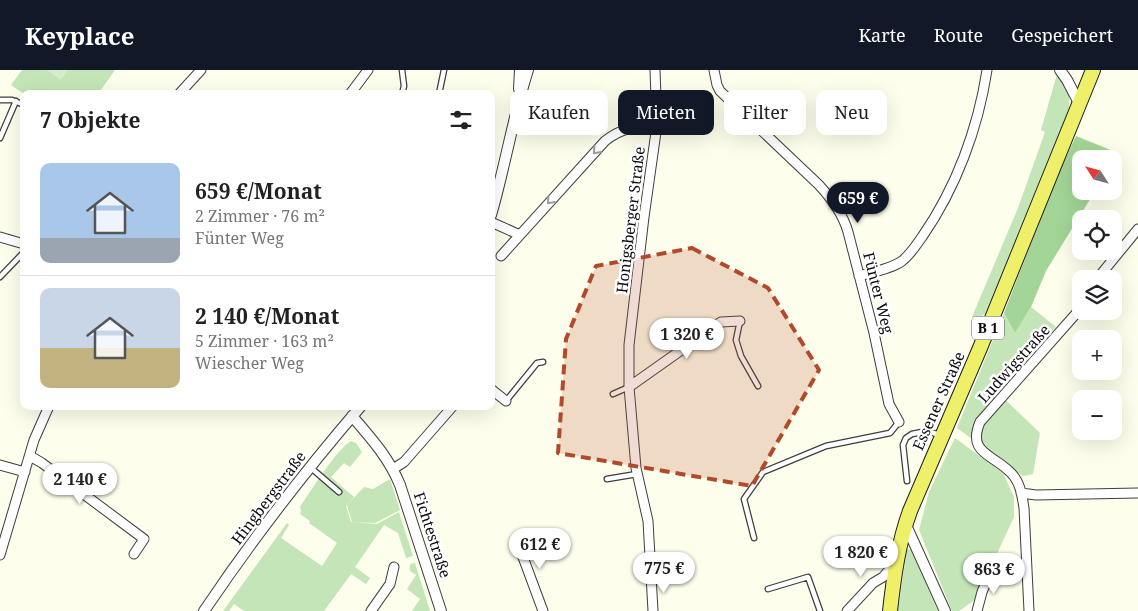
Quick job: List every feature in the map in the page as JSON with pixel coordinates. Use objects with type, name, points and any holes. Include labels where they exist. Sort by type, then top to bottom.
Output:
[{"type":"main road","name":"Essener Straße","points":[[890,611],[895,563],[905,523],[980,348],[1093,70]]},
{"type":"street","points":[[183,90],[202,70]]},
{"type":"street","points":[[353,90],[368,70]]},
{"type":"street","points":[[519,90],[520,70]]},
{"type":"street","points":[[522,90],[528,70]]},
{"type":"street","name":"Honigsberger Straße","points":[[655,70],[656,90]]},
{"type":"street","points":[[859,276],[900,262],[908,256],[931,224],[948,196],[958,173],[975,120],[987,70]]},
{"type":"street","points":[[1060,70],[1079,103]]},
{"type":"street","name":"Fünter Weg","points":[[715,74],[717,86],[726,97],[826,193],[846,225],[874,333],[889,404],[900,422]]},
{"type":"street","points":[[501,256],[605,141],[618,132]]},
{"type":"street","points":[[495,200],[511,135]]},
{"type":"street","name":"Honigsberger Straße","points":[[653,611],[648,521],[637,474],[630,387],[629,345],[656,135]]},
{"type":"street","points":[[495,224],[520,234]]},
{"type":"street","points":[[1104,270],[1138,229]]},
{"type":"street","points":[[0,237],[20,243]]},
{"type":"street","name":"Ludwigstraße","points":[[1021,493],[1016,479],[1010,472],[980,449],[976,441],[976,432],[980,422],[1072,318]]},
{"type":"street","points":[[630,387],[721,322],[740,321]]},
{"type":"street","points":[[495,392],[506,401]]},
{"type":"street","points":[[0,555],[24,472],[40,424],[47,410]]},
{"type":"street","name":"Hingbergstraße","points":[[204,611],[310,467],[357,410]]},
{"type":"street","points":[[393,468],[404,462],[450,410]]},
{"type":"street","name":"Fichtestraße","points":[[352,416],[393,468],[441,611]]},
{"type":"street","points":[[30,456],[144,539],[134,554]]},
{"type":"street","points":[[0,465],[24,472]]},
{"type":"street","points":[[1029,611],[1024,508],[1021,493],[1036,495],[1138,493]]},
{"type":"street","points":[[905,523],[944,611]]},
{"type":"street","points":[[517,540],[543,611]]},
{"type":"street","points":[[847,611],[895,563]]},
{"type":"street","points":[[371,611],[390,584],[394,567]]},
{"type":"street","points":[[976,611],[991,571]]},
{"type":"lane","points":[[402,70],[403,90]]},
{"type":"lane","points":[[441,90],[444,70]]},
{"type":"lane","points":[[0,100],[20,102]]},
{"type":"lane","points":[[0,138],[16,101]]},
{"type":"lane","points":[[0,277],[20,256]]},
{"type":"lane","points":[[740,321],[736,340],[741,356],[758,386]]},
{"type":"lane","points":[[506,401],[537,363],[543,362]]},
{"type":"lane","points":[[613,394],[630,387]]},
{"type":"lane","points":[[754,538],[744,499],[763,472],[826,446],[890,433],[900,422]]},
{"type":"lane","points":[[907,481],[903,444],[906,438],[912,434],[927,431],[942,436]]},
{"type":"lane","points":[[310,467],[339,492]]},
{"type":"lane","points":[[607,479],[637,474]]},
{"type":"lane","points":[[982,557],[991,571]]},
{"type":"lane","points":[[768,589],[808,577],[820,611]]},
{"type":"highlighted area","points":[[692,248],[768,288],[819,370],[752,486],[558,453],[566,339],[596,266]]},
{"type":"green space","points":[[22,70],[115,70],[101,90],[20,91],[11,85]]},
{"type":"green space","points":[[47,70],[68,70],[61,80]]},
{"type":"green space","points":[[1057,74],[1067,89],[1069,108],[985,314],[976,319],[972,317],[1018,208],[1045,132],[1041,130]]},
{"type":"green space","points":[[1076,136],[1111,150],[1072,150],[1072,200],[1089,200],[1083,210],[1072,210],[1072,229],[1046,271],[1031,307],[1015,333],[1004,313],[1058,174]]},
{"type":"green space","points":[[1031,307],[1056,327],[994,389],[1040,433],[1033,474],[1023,476],[957,428],[1004,313],[1015,333]]},
{"type":"green space","points":[[955,438],[1003,473],[1014,497],[1014,517],[976,599],[959,611],[952,611],[919,530],[929,492]]},
{"type":"green space","points":[[351,441],[356,443],[362,452],[350,467],[344,463],[331,477],[354,497],[346,506],[351,522],[377,524],[399,512],[413,556],[406,558],[398,533],[384,525],[355,567],[370,578],[366,584],[351,574],[324,611],[244,611],[234,604],[229,611],[223,611],[287,523],[289,525],[281,538],[322,566],[337,543],[309,523],[310,521],[300,514],[300,507],[331,461]]},
{"type":"green space","points":[[390,479],[400,510],[375,523],[352,522],[347,505],[364,487],[373,489]]},
{"type":"green space","points":[[907,549],[911,550],[938,611],[898,611]]},
{"type":"green space","points":[[415,563],[430,611],[412,611],[420,599],[407,589],[416,575],[410,571],[410,564]]}]
